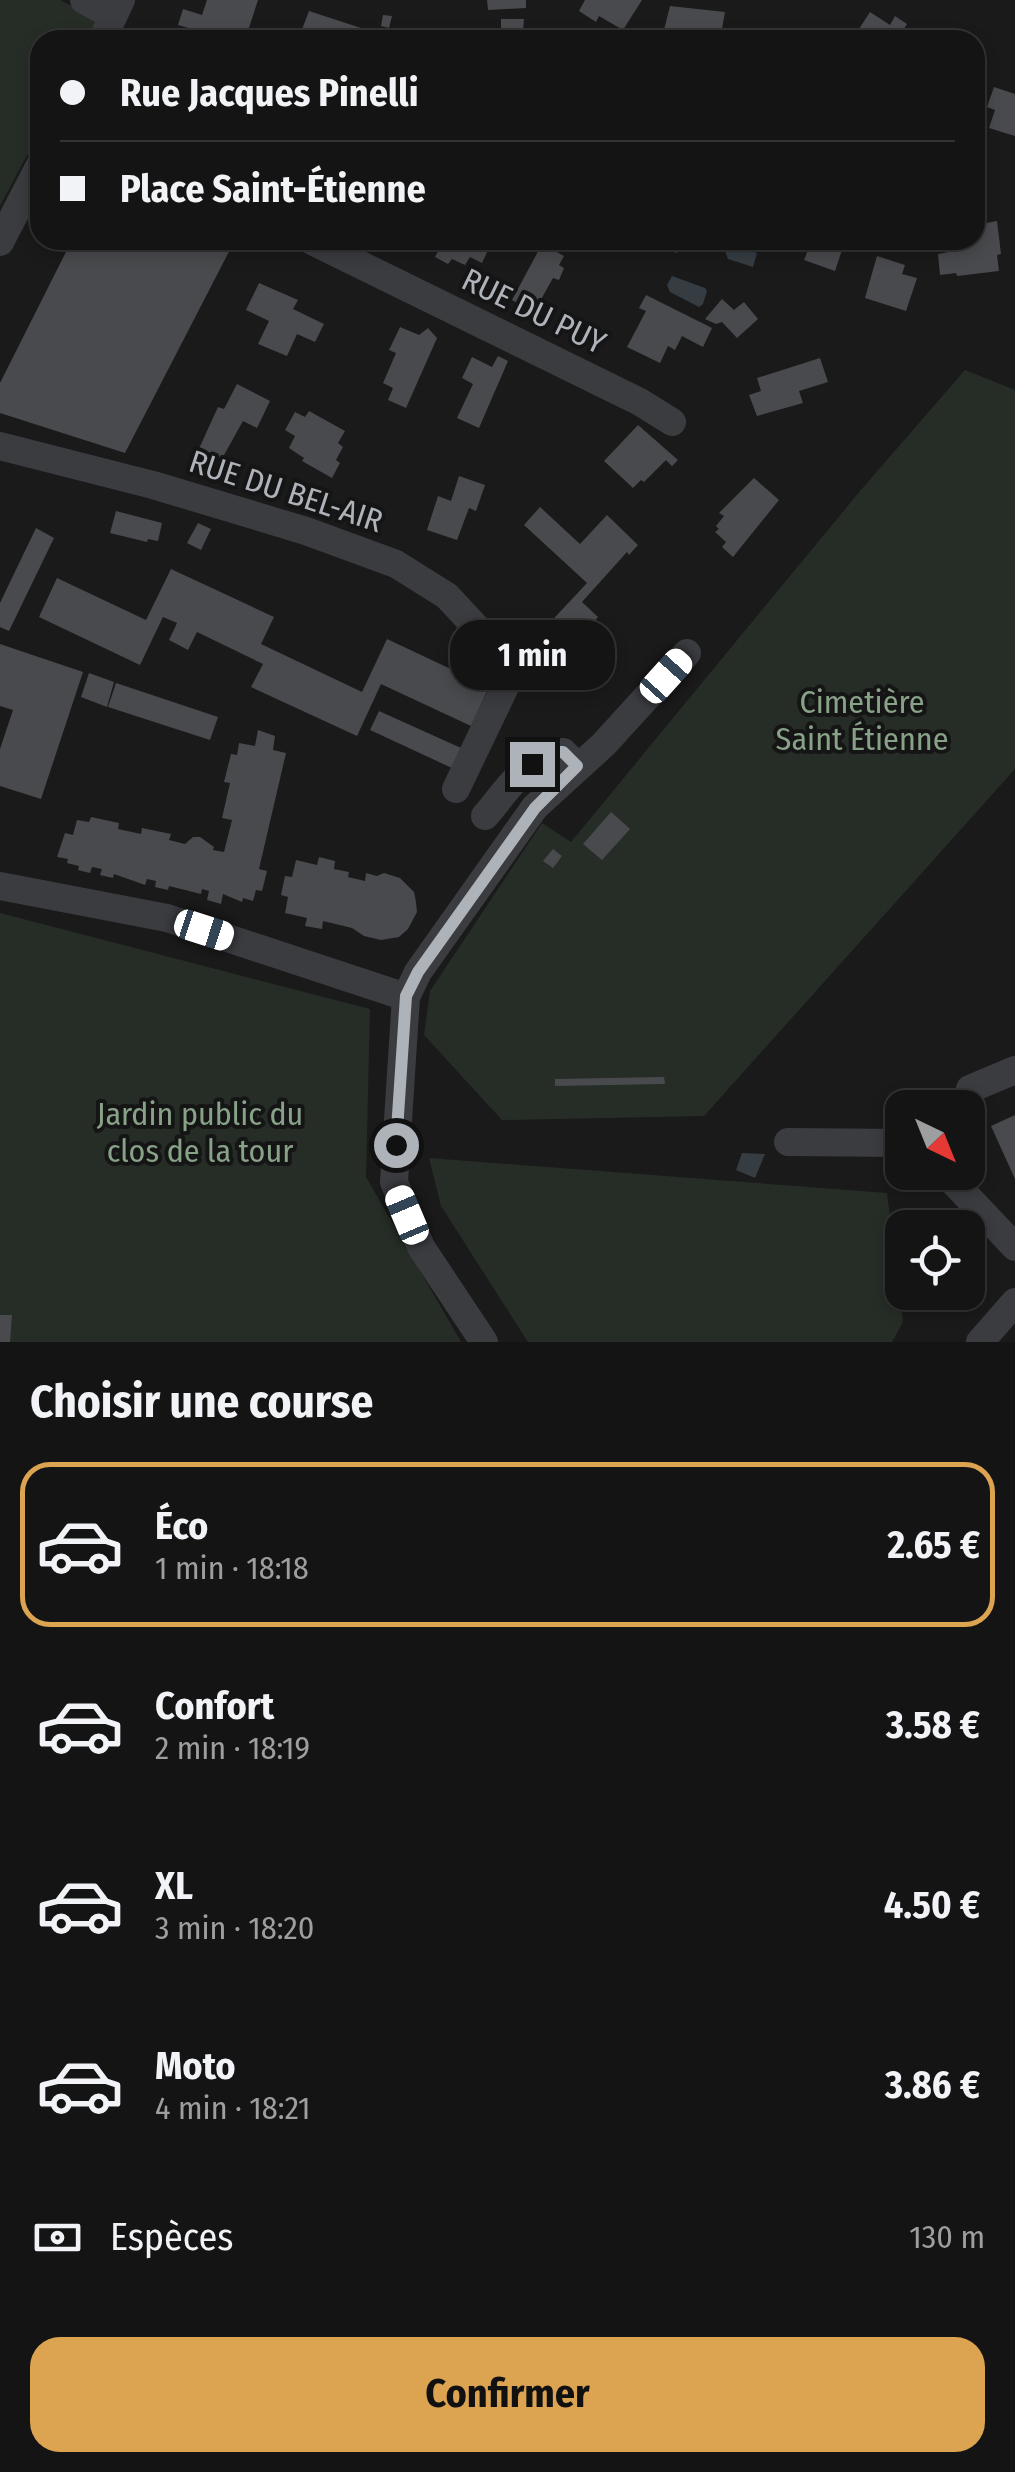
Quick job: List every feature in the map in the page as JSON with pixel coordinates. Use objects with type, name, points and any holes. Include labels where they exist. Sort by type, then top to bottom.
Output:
[{"type":"street","points":[[84,0],[112,19]]},
{"type":"street","points":[[0,242],[30,184]]},
{"type":"street","name":"RUE DU PUY","points":[[330,250],[640,402],[672,422]]},
{"type":"street","name":"RUE DU BEL-AIR","points":[[0,446],[306,531],[396,564],[447,596],[514,668],[456,788]]},
{"type":"street","points":[[484,1342],[421,1247],[394,1182],[406,996],[418,972],[535,808],[604,744],[686,654]]},
{"type":"street","points":[[485,816],[547,752],[563,752],[577,766]]},
{"type":"street","points":[[0,886],[167,918],[406,996]]},
{"type":"street","points":[[970,1090],[1015,1070]]},
{"type":"street","points":[[788,1142],[885,1142]]},
{"type":"street","points":[[961,1190],[1015,1246]]},
{"type":"street","points":[[980,1342],[1015,1302]]},
{"type":"green space","points":[[0,0],[60,0],[99,21],[94,30],[30,30],[30,150],[0,206]]},
{"type":"green space","name":"Cimetière Saint Étienne","points":[[965,370],[1015,390],[1015,769],[704,1116],[502,1120],[424,1035],[430,991],[542,823],[571,842],[860,491]]},
{"type":"green space","name":"Jardin public du clos de la tour","points":[[0,913],[370,1009],[366,1177],[461,1342],[0,1342]]},
{"type":"green space","points":[[429,1158],[887,1193],[885,1310],[902,1310],[903,1322],[892,1342],[528,1342],[441,1206]]},
{"type":"shaded area","points":[[725,251],[757,253],[753,267],[728,259]]},
{"type":"shaded area","points":[[672,276],[705,288],[703,304],[699,307],[670,292],[667,285]]},
{"type":"shaded area","points":[[742,1153],[765,1154],[755,1178],[736,1170]]},
{"type":"building","points":[[207,0],[258,0],[248,30],[191,30],[178,25],[183,9],[202,15]]},
{"type":"building","points":[[487,0],[526,0],[526,8],[488,10]]},
{"type":"building","points":[[585,0],[642,0],[623,30],[599,16],[596,22],[579,11]]},
{"type":"building","points":[[670,6],[725,12],[722,30],[664,30]]},
{"type":"building","points":[[309,11],[361,28],[360,30],[302,30]]},
{"type":"building","points":[[870,12],[890,25],[895,16],[907,24],[903,30],[858,30]]},
{"type":"building","points":[[383,15],[392,16],[389,28],[381,26]]},
{"type":"building","points":[[501,19],[524,19],[523,30],[501,30]]},
{"type":"building","points":[[994,87],[1015,94],[1015,136],[989,128],[995,110],[987,107]]},
{"type":"building","points":[[997,221],[999,271],[940,275],[938,254],[985,250],[985,223]]},
{"type":"building","points":[[67,250],[230,250],[125,453],[0,413],[0,383]]},
{"type":"building","points":[[439,250],[488,250],[482,263],[470,257],[465,265],[452,259],[448,264],[435,257]]},
{"type":"building","points":[[539,250],[553,250],[564,256],[559,265],[564,268],[559,280],[553,278],[534,312],[512,300]]},
{"type":"building","points":[[808,250],[842,250],[835,271],[804,260]]},
{"type":"building","points":[[877,256],[905,265],[902,274],[917,278],[906,311],[865,298]]},
{"type":"building","points":[[259,283],[298,300],[293,309],[324,324],[315,342],[297,334],[287,356],[258,344],[269,321],[246,310]]},
{"type":"building","points":[[646,295],[712,328],[703,347],[682,336],[675,350],[668,346],[660,363],[627,347],[646,311],[639,308]]},
{"type":"building","points":[[722,299],[734,310],[744,302],[758,319],[737,338],[722,322],[716,324],[705,319]]},
{"type":"building","points":[[400,327],[419,335],[428,328],[437,338],[406,408],[388,400],[393,388],[383,383],[396,353],[389,350]]},
{"type":"building","points":[[498,356],[508,361],[479,428],[457,418],[473,384],[462,378],[472,357],[492,367]]},
{"type":"building","points":[[820,358],[828,382],[799,391],[803,403],[757,416],[749,395],[761,391],[757,378]]},
{"type":"building","points":[[237,384],[270,401],[257,428],[243,421],[219,464],[197,453],[218,407],[224,409]]},
{"type":"building","points":[[309,411],[345,431],[338,443],[343,447],[336,460],[340,463],[332,478],[302,461],[304,458],[289,448],[295,436],[285,430],[295,412],[305,417]]},
{"type":"building","points":[[638,425],[678,460],[672,466],[666,460],[633,488],[604,461]]},
{"type":"building","points":[[459,476],[485,485],[476,511],[469,508],[457,540],[427,530],[438,496],[451,501]]},
{"type":"building","points":[[754,478],[779,500],[733,557],[722,547],[726,542],[715,532],[724,516],[719,513]]},
{"type":"building","points":[[540,507],[580,544],[607,515],[638,545],[582,602],[598,617],[553,667],[529,645],[587,583],[524,525]]},
{"type":"building","points":[[116,511],[162,523],[158,541],[110,533]]},
{"type":"building","points":[[198,523],[211,529],[201,550],[187,543]]},
{"type":"building","points":[[36,528],[54,538],[9,631],[0,627],[0,603]]},
{"type":"building","points":[[171,569],[274,617],[261,644],[362,692],[387,639],[489,687],[471,726],[381,684],[357,736],[251,687],[263,664],[197,632],[188,650],[169,640],[177,623],[163,617],[140,665],[39,617],[57,578],[146,620]]},
{"type":"building","points":[[0,644],[83,672],[41,799],[0,786],[0,749],[13,710],[0,706]]},
{"type":"building","points":[[89,673],[114,682],[107,707],[81,697]]},
{"type":"building","points":[[116,683],[218,717],[210,740],[108,707]]},
{"type":"building","points":[[379,711],[461,748],[452,768],[370,730]]},
{"type":"building","points":[[258,730],[275,736],[273,750],[286,753],[259,869],[267,871],[262,891],[256,890],[253,901],[243,898],[242,902],[223,894],[221,904],[207,900],[209,891],[202,889],[201,894],[169,886],[168,890],[155,887],[156,881],[147,879],[145,885],[114,874],[113,878],[100,875],[102,869],[92,867],[90,873],[57,857],[65,833],[73,835],[77,820],[89,822],[91,817],[119,823],[118,829],[141,834],[142,828],[171,834],[169,840],[185,844],[200,837],[213,850],[224,852],[232,820],[222,818],[230,783],[224,782],[231,754],[237,755],[239,743],[255,746]]},
{"type":"building","points":[[611,812],[630,829],[602,860],[583,844]]},
{"type":"building","points":[[553,849],[562,856],[553,868],[543,861]]},
{"type":"building","points":[[319,857],[335,861],[334,869],[349,872],[348,877],[365,881],[366,873],[384,873],[400,878],[414,892],[416,902],[417,912],[408,929],[399,937],[381,940],[323,921],[322,929],[305,926],[307,918],[285,913],[288,897],[281,895],[285,876],[292,877],[296,860],[317,865]]},
{"type":"building","points":[[664,1077],[665,1084],[555,1086],[555,1079]]},
{"type":"building","points":[[1015,1115],[1015,1179],[991,1126]]},
{"type":"building","points":[[0,1315],[12,1315],[10,1342],[0,1342]]},
{"type":"route","points":[[396,1145],[406,996],[418,972],[535,808],[577,766],[563,752],[547,752],[532,764]]}]
